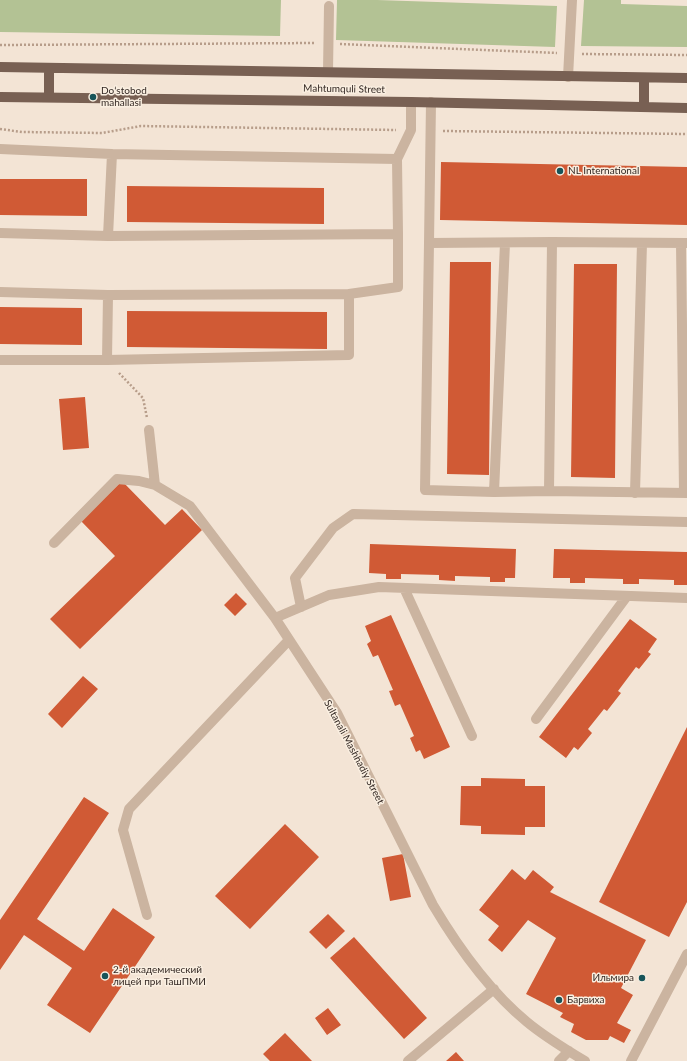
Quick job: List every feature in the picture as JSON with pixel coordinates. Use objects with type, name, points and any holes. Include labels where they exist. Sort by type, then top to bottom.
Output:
[{"type":"main road","name":"Mahtumquli Street","points":[[0,67],[687,78]]},
{"type":"main road","points":[[49,68],[49,97]]},
{"type":"main road","points":[[644,78],[644,107]]},
{"type":"main road","name":"Mahtumquli Street","points":[[0,97],[432,102],[687,108]]},
{"type":"street","points":[[568,77],[572,0]]},
{"type":"street","points":[[328,72],[329,6]]},
{"type":"street","points":[[0,292],[108,295],[349,294],[398,287],[397,159],[411,130],[411,102]]},
{"type":"street","points":[[429,243],[684,243],[685,493],[549,491],[494,492],[425,490],[429,243],[431,131],[432,102]]},
{"type":"street","points":[[0,149],[112,154],[397,159]]},
{"type":"street","points":[[108,236],[112,154]]},
{"type":"street","points":[[0,233],[108,236],[398,234]]},
{"type":"street","points":[[494,492],[504,242]]},
{"type":"street","points":[[549,491],[552,242]]},
{"type":"street","points":[[635,493],[642,243]]},
{"type":"street","points":[[0,360],[349,355],[349,294]]},
{"type":"street","points":[[108,295],[112,359]]},
{"type":"street","points":[[149,430],[155,485]]},
{"type":"street","name":"Sultanali Mashhadiy Street","points":[[54,543],[117,479],[139,481],[155,485],[190,506],[275,618],[336,713],[446,928],[494,989],[516,1012],[527,1022],[585,1061]]},
{"type":"street","points":[[301,607],[295,578],[333,528],[353,514],[687,522]]},
{"type":"street","points":[[275,618],[329,595],[379,587],[687,598]]},
{"type":"street","points":[[404,588],[472,736]]},
{"type":"street","points":[[536,719],[627,596]]},
{"type":"street","points":[[147,915],[122,830],[129,809],[289,640]]},
{"type":"street","points":[[631,1061],[687,954]]},
{"type":"street","points":[[408,1061],[494,989]]},
{"type":"street","points":[[559,1061],[569,1051]]},
{"type":"path","points":[[0,129],[22,132],[102,133],[141,126],[411,130]]},
{"type":"path","points":[[431,131],[687,134]]},
{"type":"path","points":[[112,359],[116,371],[143,398],[149,430]]},
{"type":"green space","points":[[0,0],[281,0],[280,36],[0,32]]},
{"type":"green space","points":[[337,0],[557,6],[555,47],[336,40]]},
{"type":"green space","points":[[584,0],[621,0],[621,4],[687,6],[687,47],[581,46]]},
{"type":"building","points":[[441,162],[687,167],[687,225],[440,220]]},
{"type":"building","points":[[0,179],[87,179],[87,216],[0,215]]},
{"type":"building","points":[[127,186],[324,188],[324,224],[127,222]]},
{"type":"building","points":[[450,262],[491,262],[489,475],[447,474]]},
{"type":"building","points":[[574,264],[617,264],[615,478],[571,477]]},
{"type":"building","points":[[0,307],[82,308],[82,345],[0,344]]},
{"type":"building","points":[[127,311],[327,312],[327,349],[127,347]]},
{"type":"building","points":[[85,397],[89,448],[63,450],[59,399]]},
{"type":"building","points":[[122,481],[165,525],[182,509],[202,530],[80,649],[50,619],[115,556],[81,521]]},
{"type":"building","points":[[370,544],[516,549],[515,578],[505,578],[505,582],[490,582],[490,577],[455,576],[455,581],[439,580],[439,575],[401,574],[401,579],[386,579],[386,574],[369,573]]},
{"type":"building","points":[[554,549],[687,552],[687,585],[674,585],[674,580],[639,579],[639,584],[623,584],[623,579],[585,578],[585,583],[570,583],[570,578],[553,578]]},
{"type":"building","points":[[236,593],[247,604],[235,616],[224,605]]},
{"type":"building","points":[[391,615],[450,747],[424,759],[420,750],[416,752],[410,738],[414,736],[400,704],[395,706],[389,691],[393,690],[378,655],[373,657],[367,644],[371,641],[365,626]]},
{"type":"building","points":[[630,619],[657,639],[648,652],[651,654],[639,669],[636,667],[618,691],[621,693],[607,711],[604,709],[588,729],[592,733],[578,750],[574,747],[566,758],[539,737]]},
{"type":"building","points":[[83,676],[98,689],[62,728],[48,714]]},
{"type":"building","points":[[687,727],[687,902],[669,937],[599,902]]},
{"type":"building","points":[[481,778],[525,779],[525,786],[545,786],[545,827],[525,827],[525,835],[481,834],[481,826],[460,825],[461,786],[481,786]]},
{"type":"building","points":[[84,797],[109,813],[37,919],[84,951],[113,908],[155,937],[90,1033],[47,1005],[72,968],[24,935],[0,970],[0,920]]},
{"type":"building","points":[[285,824],[319,857],[250,929],[215,896]]},
{"type":"building","points":[[403,854],[411,897],[390,901],[382,858]]},
{"type":"building","points":[[512,869],[525,880],[533,870],[554,887],[550,892],[646,940],[621,988],[633,995],[617,1023],[631,1030],[624,1043],[610,1036],[608,1040],[586,1040],[571,1032],[574,1024],[560,1017],[563,1013],[526,994],[556,938],[528,920],[502,952],[488,940],[499,926],[479,910]]},
{"type":"building","points":[[328,914],[345,931],[326,949],[309,932]]},
{"type":"building","points":[[354,937],[427,1018],[404,1039],[330,958]]},
{"type":"building","points":[[328,1008],[341,1025],[327,1035],[315,1018]]},
{"type":"building","points":[[285,1033],[312,1061],[270,1061],[263,1054]]},
{"type":"building","points":[[456,1052],[464,1061],[446,1061]]},
{"type":"place","name":"Doʻstobod mahallasi","points":[[93,97]]},
{"type":"place","name":"NL International","points":[[560,171]]},
{"type":"place","name":"2-й академический лицей при ТашПМИ","points":[[105,976]]},
{"type":"place","name":"Ильмира","points":[[642,978]]},
{"type":"place","name":"Барвиха","points":[[559,1000]]}]
